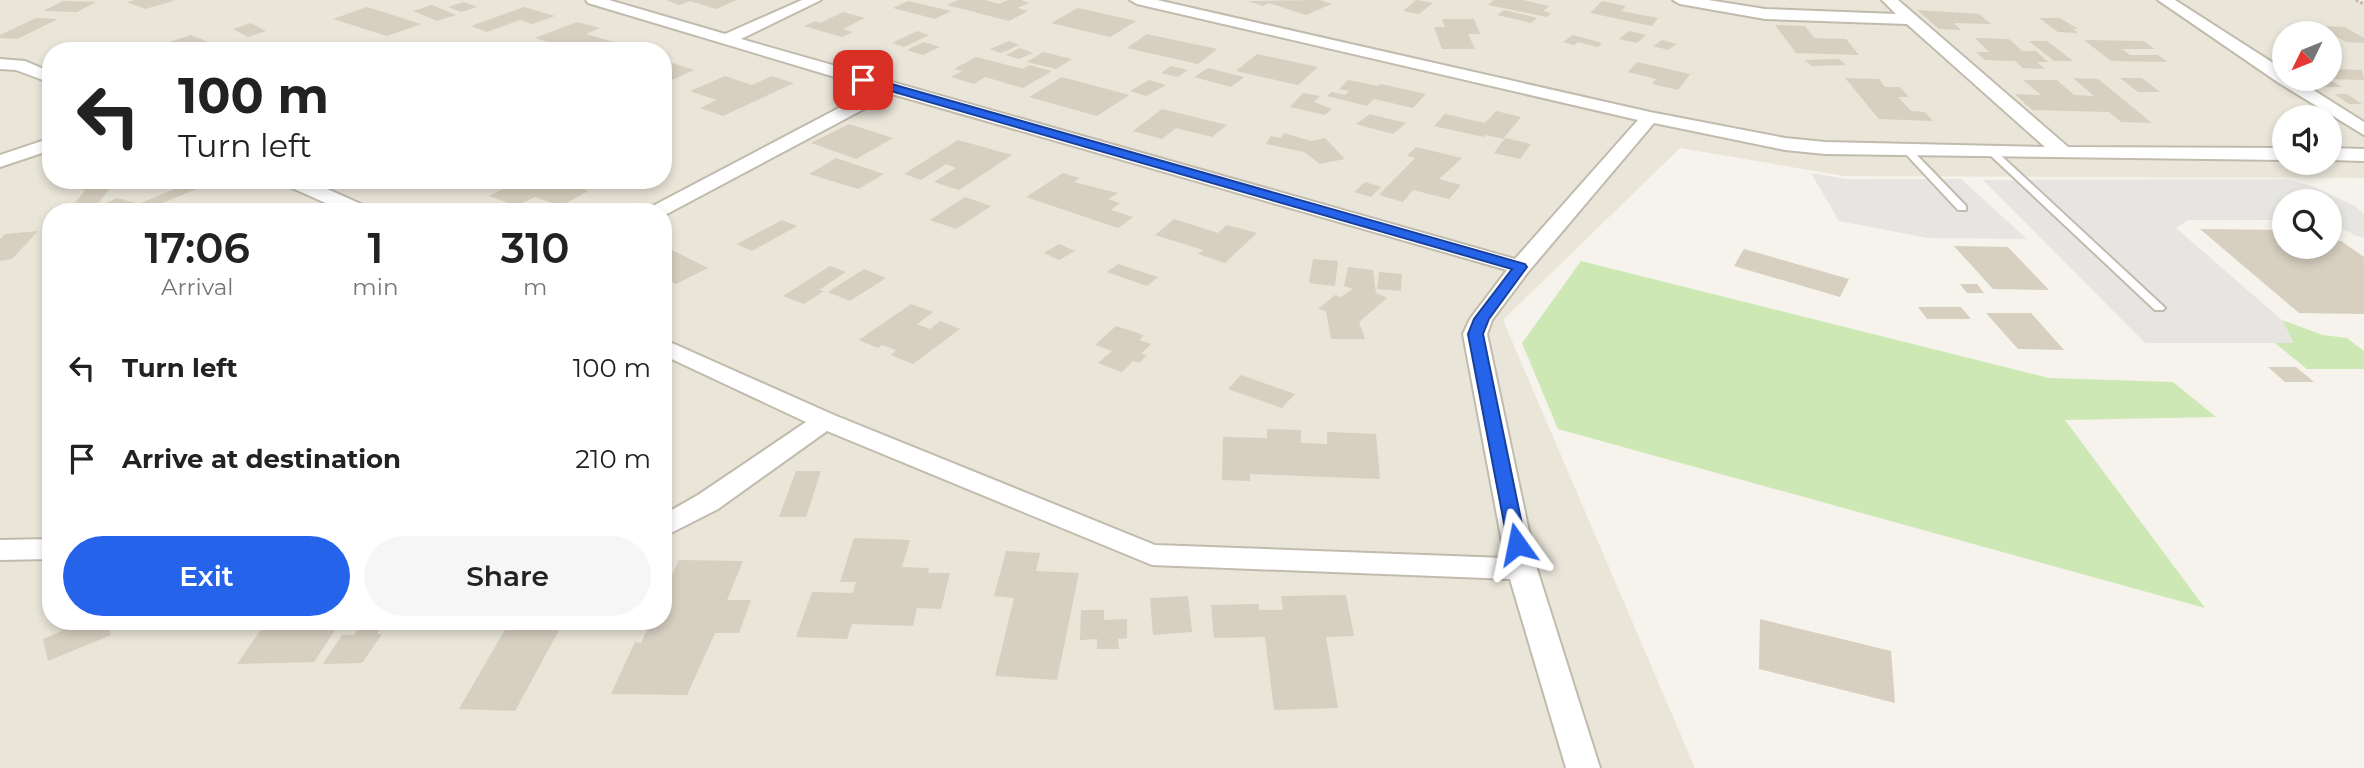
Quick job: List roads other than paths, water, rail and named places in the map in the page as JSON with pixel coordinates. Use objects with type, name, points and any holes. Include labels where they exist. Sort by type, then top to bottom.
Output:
[{"type":"street","points":[[593,0],[729,38],[890,88],[1520,267]]},
{"type":"street","points":[[729,38],[814,0]]},
{"type":"street","points":[[1138,0],[1650,117],[1785,144],[1825,148],[1992,152],[2272,154]]},
{"type":"street","points":[[1189,11],[1208,0]]},
{"type":"street","points":[[1680,0],[1765,14],[1909,19]]},
{"type":"street","points":[[1889,0],[2063,153]]},
{"type":"street","points":[[2165,0],[2272,70]]},
{"type":"street","points":[[0,64],[19,65],[42,74]]},
{"type":"street","points":[[672,204],[890,88]]},
{"type":"street","points":[[2305,91],[2364,130]]},
{"type":"street","points":[[1583,768],[1522,569],[1475,334],[1482,319],[1520,267],[1650,117]]},
{"type":"street","points":[[0,161],[42,147]]},
{"type":"street","points":[[2342,154],[2364,155]]},
{"type":"street","points":[[311,189],[342,203]]},
{"type":"street","points":[[672,350],[825,421],[1152,555],[1522,569]]},
{"type":"street","points":[[672,522],[708,502],[825,421]]},
{"type":"street","points":[[0,550],[42,549]]},
{"type":"lane","points":[[1907,150],[1962,208]]},
{"type":"lane","points":[[1992,152],[2160,309]]}]
